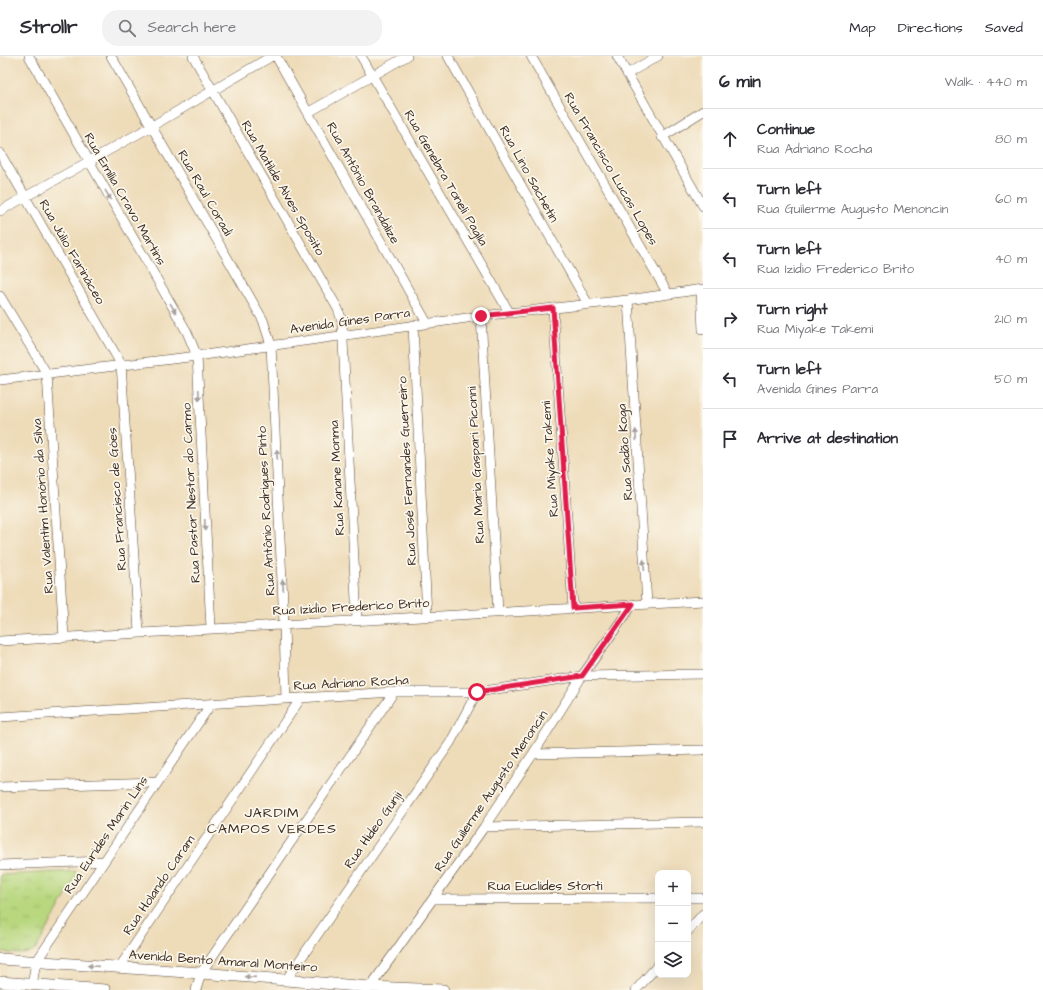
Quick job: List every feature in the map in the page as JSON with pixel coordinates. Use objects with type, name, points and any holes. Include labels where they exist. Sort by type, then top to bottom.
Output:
[{"type":"street","name":"Rua Emília Cravo Martins","points":[[29,56],[187,332],[197,356]]},
{"type":"street","name":"Rua Raul Coradi","points":[[111,56],[263,320],[271,346]]},
{"type":"street","name":"Rua Matilde Alves Sposito","points":[[193,56],[338,309],[342,321],[343,336]]},
{"type":"street","points":[[0,211],[213,92],[272,56]]},
{"type":"street","name":"Rua Antônio Brandalize","points":[[276,56],[427,323]]},
{"type":"street","name":"Rua Genebra Toneli Paglia","points":[[361,56],[509,312]]},
{"type":"street","points":[[309,112],[407,56]]},
{"type":"street","name":"Rua Lino Sachetin","points":[[448,56],[588,304]]},
{"type":"street","name":"Rua Francisco Lucas Lopes","points":[[531,56],[668,294]]},
{"type":"street","points":[[617,56],[662,137],[702,200]]},
{"type":"street","points":[[627,74],[658,56]]},
{"type":"street","points":[[662,137],[703,111]]},
{"type":"street","name":"Rua Júlio Farináceo","points":[[0,153],[121,364]]},
{"type":"street","points":[[702,290],[703,330]]},
{"type":"street","name":"Avenida Gines Parra","points":[[0,380],[121,364],[197,356],[509,312],[628,300],[702,290]]},
{"type":"street","points":[[0,296],[47,374]]},
{"type":"street","name":"Rua Sadão Koga","points":[[628,300],[647,604]]},
{"type":"street","name":"Rua Miyake Takemi","points":[[553,308],[573,608]]},
{"type":"street","name":"Rua Maria Gaspari Piconni","points":[[481,316],[498,612]]},
{"type":"street","name":"Rua José Fernandes Guerreiro","points":[[413,325],[427,616]]},
{"type":"street","name":"Rua Kanane Monma","points":[[343,336],[356,620]]},
{"type":"street","name":"Rua Antônio Rodrigues Pinto","points":[[271,346],[286,699]]},
{"type":"street","name":"Rua Pastor Nestor do Carmo","points":[[197,356],[211,628]]},
{"type":"street","name":"Rua Francisco de Góes","points":[[121,364],[139,632]]},
{"type":"street","name":"Rua Valentim Honório da Silva","points":[[47,374],[64,637]]},
{"type":"street","name":"Rua Izidio Frederico Brito","points":[[0,641],[703,601]]},
{"type":"street","name":"Rua Guilerme Augusto Menoncin","points":[[369,989],[484,827],[533,754],[582,676],[633,604]]},
{"type":"street","name":"Rua Adriano Rocha","points":[[0,718],[394,692],[477,692],[582,676],[703,674]]},
{"type":"street","points":[[196,990],[201,973],[394,692]]},
{"type":"street","name":"Rua Hideo Gunji","points":[[286,980],[450,743],[477,692]]},
{"type":"street","name":"Rua Holando Caram","points":[[118,968],[301,698]]},
{"type":"street","name":"Rua Eurides Marin Lins","points":[[32,984],[36,962],[211,704]]},
{"type":"street","points":[[533,754],[703,750]]},
{"type":"street","points":[[0,787],[157,782]]},
{"type":"street","points":[[484,827],[703,822]]},
{"type":"street","points":[[0,865],[104,861]]},
{"type":"street","name":"Rua Euclides Storti","points":[[433,899],[655,898]]},
{"type":"street","points":[[691,898],[703,898]]},
{"type":"street","points":[[691,928],[703,914]]},
{"type":"street","name":"Avenida Bento Amaral Monteiro","points":[[0,959],[201,973],[369,989],[443,990]]},
{"type":"street","points":[[636,990],[655,968]]},
{"type":"street","points":[[0,982],[105,990]]},
{"type":"green space","points":[[75,871],[77,876],[36,949],[24,954],[0,952],[0,875]]},
{"type":"district","name":"JARDIM CAMPOS VERDES","points":[[272,822]]},
{"type":"route","points":[[477,692],[582,676],[633,604],[573,608],[553,308],[481,316]]}]
